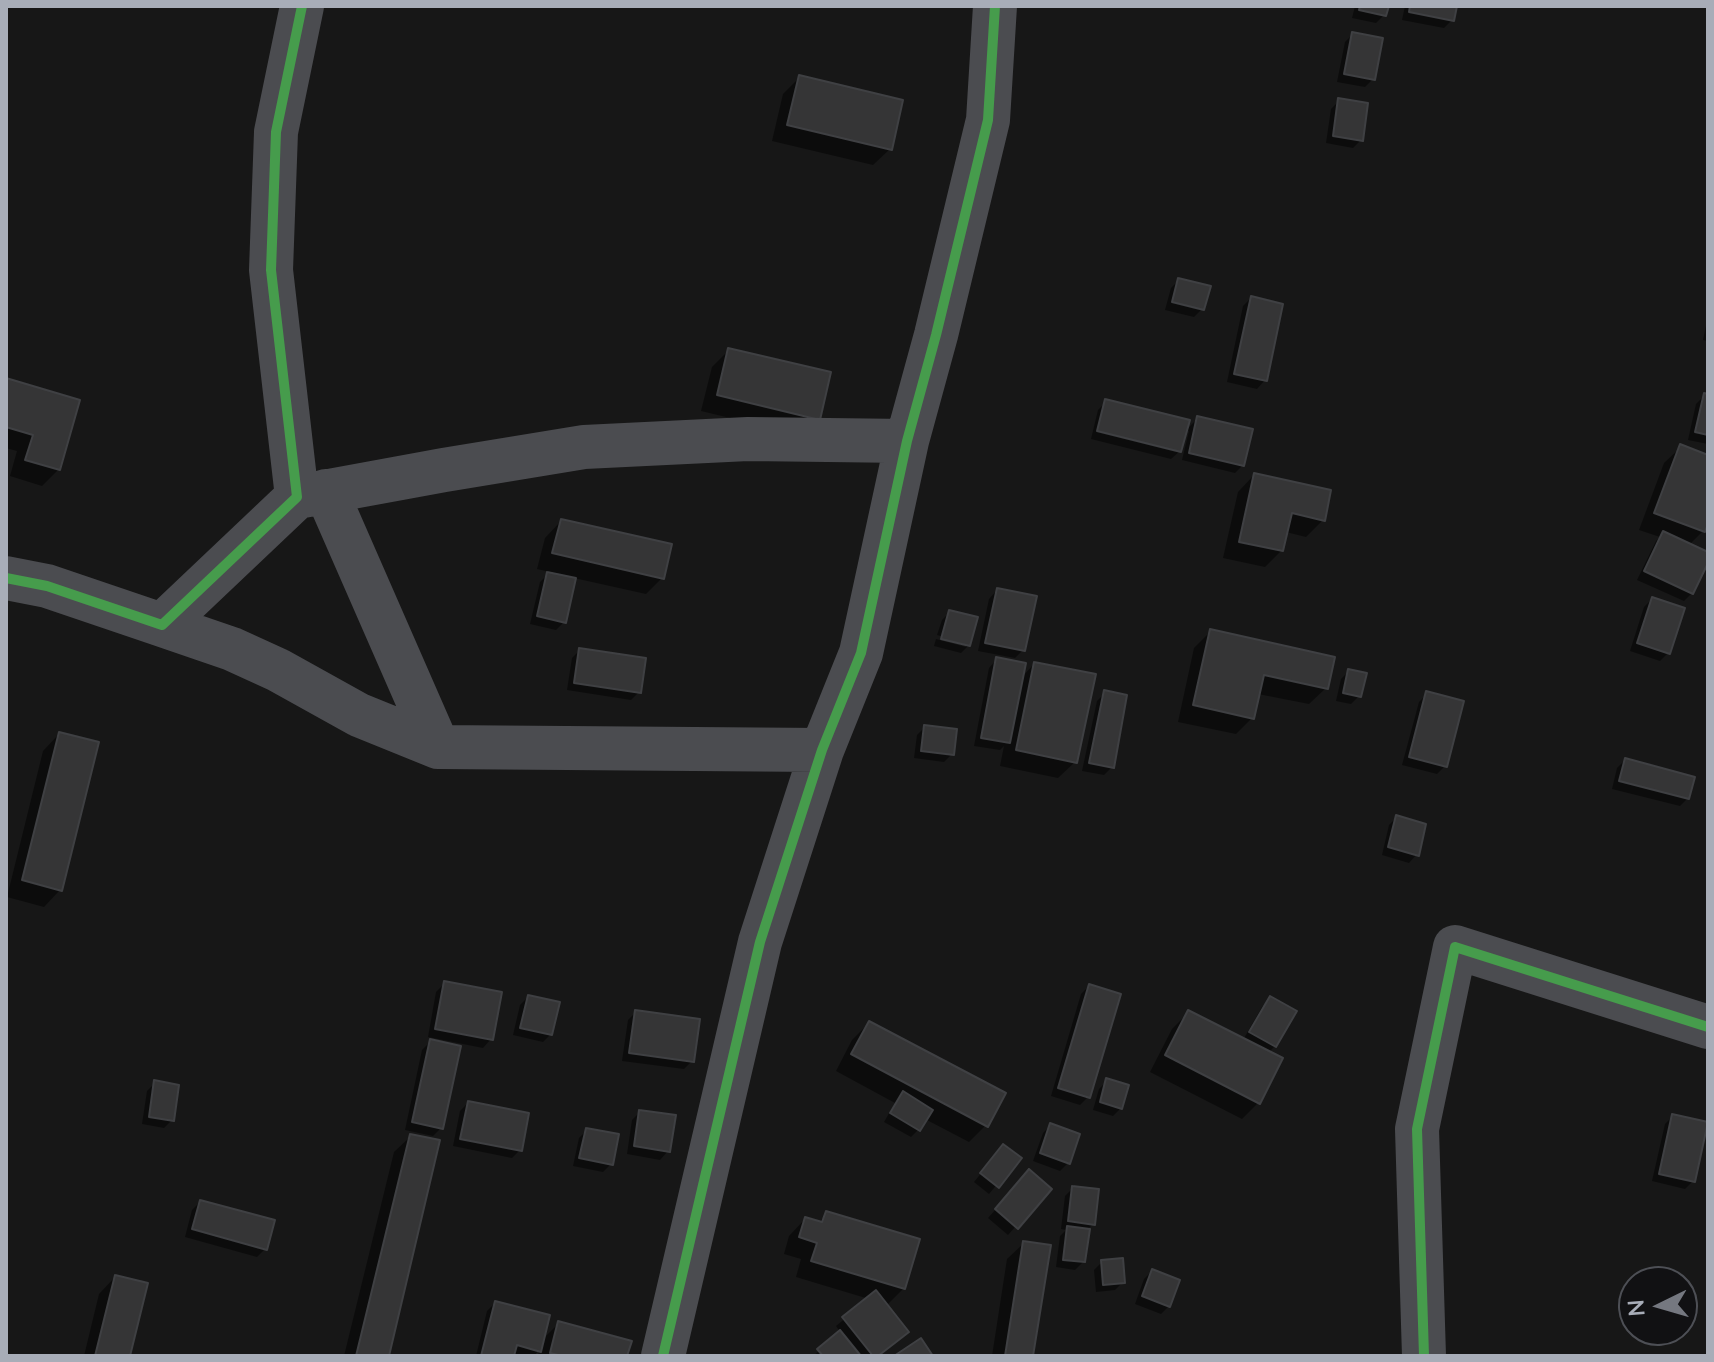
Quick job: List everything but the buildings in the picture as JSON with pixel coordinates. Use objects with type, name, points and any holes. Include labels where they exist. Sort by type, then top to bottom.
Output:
[{"type":"street","points":[[302,6],[276,132],[271,270],[312,494],[438,747]]},
{"type":"street","points":[[663,1356],[760,942],[822,750],[861,653],[907,441],[988,120],[995,6]]},
{"type":"street","points":[[162,625],[312,494],[584,447],[748,439],[907,441]]},
{"type":"street","points":[[6,578],[47,586],[232,649],[278,670],[359,715],[438,747],[822,750]]},
{"type":"street","points":[[1424,1356],[1417,1129],[1455,947],[1708,1027]]},
{"type":"cycle path","points":[[6,578],[47,586],[162,625],[297,497],[271,270],[276,132],[302,6]]},
{"type":"cycle path","points":[[663,1356],[760,942],[822,750],[861,653],[907,441],[988,120],[995,6]]},
{"type":"cycle path","points":[[1424,1356],[1417,1129],[1455,947],[1708,1027]]}]
